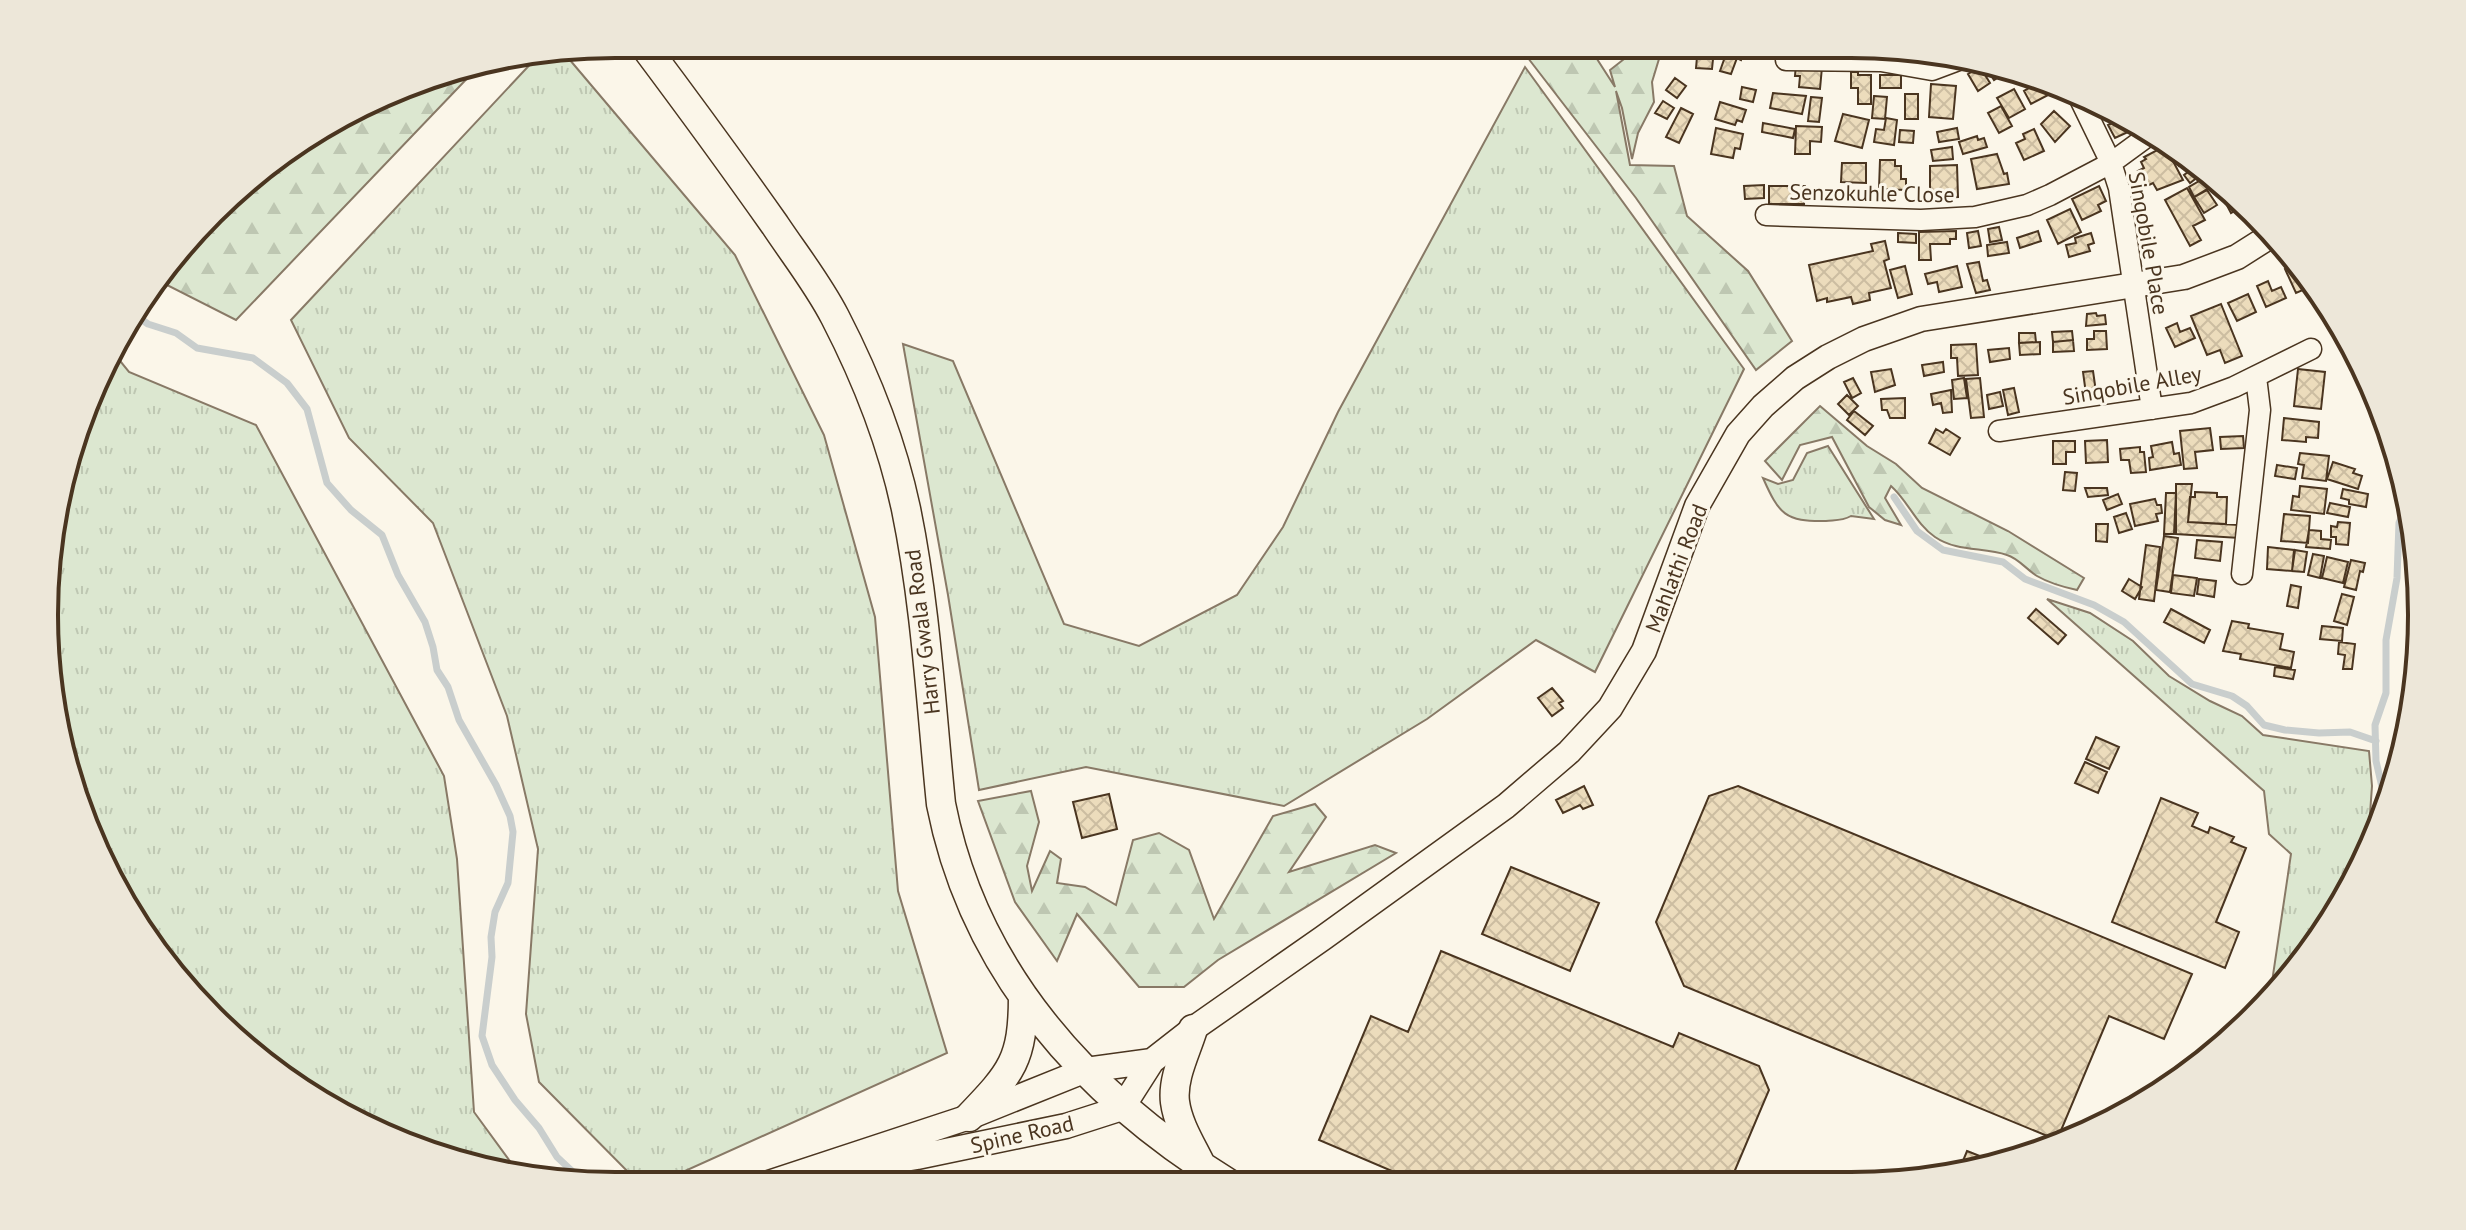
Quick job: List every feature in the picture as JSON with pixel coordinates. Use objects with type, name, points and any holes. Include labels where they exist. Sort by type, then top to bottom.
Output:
[{"type":"main road","name":"Harry Gwala Road","points":[[653,58],[731,162],[833,314],[884,430],[906,507],[918,579],[941,804],[947,835],[959,875],[987,935],[1040,1020],[1086,1070],[1122,1108],[1210,1172]]},
{"type":"main road","points":[[969,1117],[1012,1067],[1023,1028],[1023,996]]},
{"type":"main road","points":[[1193,1029],[1176,1079],[1175,1100],[1179,1118],[1202,1167]]},
{"type":"street","points":[[1786,60],[1881,61],[1932,70],[1942,66]]},
{"type":"street","name":"Sinqobile Place","points":[[2085,110],[2111,163],[2119,188],[2152,409]]},
{"type":"street","name":"Senzokuhle Close","points":[[1766,215],[1921,220],[1975,217],[2027,205],[2111,163],[2143,141]]},
{"type":"street","name":"Mahlathi Road","points":[[1122,1108],[1152,1061],[1506,806],[1588,733],[1610,708],[1644,651],[1697,506],[1721,462],[1738,434],[1763,406],[1795,378],[1864,339],[1921,319],[2184,277],[2237,257],[2263,241]]},
{"type":"street","name":"Sinqobile Alley","points":[[1999,431],[2191,403],[2256,377],[2311,349]]},
{"type":"street","points":[[2242,574],[2260,410],[2256,377]]},
{"type":"street","points":[[1086,1070],[1152,1061]]},
{"type":"street","name":"Spine Road","points":[[805,1172],[969,1117],[1086,1070]]},
{"type":"street","name":"Spine Road","points":[[825,1166],[862,1166],[917,1157],[1066,1126],[1122,1108]]},
{"type":"green space","points":[[1528,58],[1596,58],[1615,87],[1610,70],[1625,58],[1659,58],[1652,82],[1654,102],[1638,133],[1632,159],[1616,91],[1630,165],[1674,166],[1687,216],[1748,271],[1792,341],[1756,370],[1636,198]]},
{"type":"green space","points":[[570,60],[735,255],[824,435],[875,617],[898,891],[947,1053],[683,1172],[628,1172],[539,1082],[526,1014],[538,849],[507,716],[433,523],[349,438],[291,320],[529,65]]},
{"type":"green space","points":[[1525,67],[1744,369],[1595,672],[1536,640],[1427,719],[1284,806],[1086,767],[979,790],[903,344],[953,361],[1064,624],[1139,646],[1237,595],[1283,527],[1338,412]]},
{"type":"green space","points":[[467,78],[236,320],[167,285],[221,221],[276,173],[336,133],[402,100]]},
{"type":"green space","points":[[120,360],[129,372],[256,425],[444,776],[457,859],[474,1112],[510,1162],[471,1153],[402,1130],[369,1115],[306,1078],[248,1034],[196,982],[152,924],[115,861],[100,828],[77,759],[63,688],[58,615],[63,542],[77,471],[100,402]]},
{"type":"green space","points":[[1820,406],[1867,446],[1896,464],[1922,488],[2008,531],[2084,578],[2077,590],[2042,578],[2007,555],[1943,542],[1922,526],[1891,486],[1885,498],[1901,525],[1885,520],[1869,507],[1832,437],[1800,445],[1782,480],[1765,461]]},
{"type":"green space","points":[[1828,446],[1874,519],[1851,516],[1836,520],[1801,520],[1779,508],[1763,478],[1778,484],[1793,480],[1807,453]]},
{"type":"green space","points":[[2047,599],[2090,613],[2133,641],[2169,676],[2242,716],[2263,735],[2369,751],[2372,786],[2371,815],[2366,828],[2333,894],[2272,979],[2291,854],[2269,834],[2264,791]]},
{"type":"green space","points":[[1031,791],[1039,822],[1027,866],[1032,891],[1050,851],[1061,859],[1057,883],[1085,887],[1116,905],[1133,840],[1159,833],[1189,850],[1214,919],[1273,816],[1315,804],[1326,817],[1289,872],[1375,845],[1396,853],[1218,960],[1184,987],[1139,987],[1077,914],[1057,961],[1015,902],[978,801]]},
{"type":"building","points":[[1697,58],[1713,59],[1712,69],[1696,68]]},
{"type":"building","points":[[1725,58],[1737,58],[1731,74],[1720,71]]},
{"type":"building","points":[[1796,64],[1822,67],[1820,89],[1799,87],[1800,76],[1795,76]]},
{"type":"building","points":[[1851,72],[1871,75],[1871,104],[1858,104],[1858,88],[1851,88]]},
{"type":"building","points":[[1972,72],[1985,75],[1990,83],[1978,91],[1968,74]]},
{"type":"building","points":[[1880,75],[1901,75],[1901,88],[1880,88]]},
{"type":"building","points":[[1675,78],[1686,86],[1677,98],[1666,90]]},
{"type":"building","points":[[1931,84],[1956,86],[1953,119],[1929,117]]},
{"type":"building","points":[[1742,87],[1756,90],[1753,102],[1740,99]]},
{"type":"building","points":[[2029,88],[2049,95],[2031,104],[2024,91]]},
{"type":"building","points":[[2014,89],[2025,109],[2009,118],[1997,98]]},
{"type":"building","points":[[1773,93],[1806,96],[1802,114],[1770,108]]},
{"type":"building","points":[[1905,94],[1918,94],[1918,119],[1905,119]]},
{"type":"building","points":[[1874,96],[1887,97],[1885,119],[1872,118]]},
{"type":"building","points":[[1811,97],[1822,98],[1819,122],[1808,121]]},
{"type":"building","points":[[1663,101],[1674,108],[1667,119],[1655,113]]},
{"type":"building","points":[[1720,102],[1746,110],[1742,122],[1737,120],[1735,125],[1715,119]]},
{"type":"building","points":[[2001,106],[2012,126],[1999,133],[1988,113]]},
{"type":"building","points":[[1681,108],[1693,114],[1679,143],[1666,137]]},
{"type":"building","points":[[2054,111],[2070,126],[2055,142],[2041,124]]},
{"type":"building","points":[[1843,114],[1869,120],[1862,148],[1835,141]]},
{"type":"building","points":[[1886,118],[1897,120],[1894,145],[1874,142],[1876,129],[1884,130]]},
{"type":"building","points":[[1763,123],[1795,129],[1793,138],[1762,132]]},
{"type":"building","points":[[2112,123],[2128,132],[2115,138],[2108,125]]},
{"type":"building","points":[[1796,126],[1822,127],[1821,142],[1810,141],[1810,154],[1795,154]]},
{"type":"building","points":[[1716,128],[1743,134],[1740,149],[1735,148],[1733,158],[1711,154]]},
{"type":"building","points":[[1957,128],[1959,139],[1939,142],[1937,132]]},
{"type":"building","points":[[2034,129],[2044,151],[2024,160],[2016,143],[2025,139],[2023,134]]},
{"type":"building","points":[[1900,130],[1914,131],[1913,143],[1899,142]]},
{"type":"building","points":[[1977,136],[1978,140],[1984,138],[1987,147],[1963,154],[1959,142]]},
{"type":"building","points":[[1952,147],[1953,159],[1933,161],[1931,150]]},
{"type":"building","points":[[2157,150],[2173,161],[2183,180],[2157,190],[2153,183],[2147,186],[2138,171],[2144,168],[2141,162],[2146,159],[2144,157]]},
{"type":"building","points":[[1997,154],[2009,184],[1977,189],[1971,159]]},
{"type":"building","points":[[1880,160],[1895,160],[1895,166],[1901,166],[1901,179],[1906,179],[1906,190],[1879,189]]},
{"type":"building","points":[[1842,163],[1866,163],[1866,183],[1841,182]]},
{"type":"building","points":[[1957,165],[1958,197],[1930,198],[1930,166]]},
{"type":"building","points":[[2188,172],[2196,178],[2190,183],[2184,175]]},
{"type":"building","points":[[2200,181],[2208,188],[2194,197],[2189,187]]},
{"type":"building","points":[[1764,185],[1764,198],[1745,199],[1744,186]]},
{"type":"building","points":[[1769,186],[1805,186],[1804,204],[1769,204]]},
{"type":"building","points":[[2099,186],[2106,201],[2098,205],[2101,211],[2082,220],[2072,199]]},
{"type":"building","points":[[2187,188],[2205,220],[2193,226],[2201,240],[2190,246],[2165,200]]},
{"type":"building","points":[[2207,190],[2217,205],[2204,213],[2194,197]]},
{"type":"building","points":[[2070,209],[2081,232],[2058,244],[2047,220]]},
{"type":"building","points":[[1999,227],[2002,240],[1990,242],[1988,229]]},
{"type":"building","points":[[1956,231],[1956,239],[1950,239],[1950,244],[1930,244],[1931,260],[1919,260],[1919,232]]},
{"type":"building","points":[[1978,231],[1981,246],[1969,248],[1967,233]]},
{"type":"building","points":[[2038,231],[2041,241],[2020,248],[2017,238]]},
{"type":"building","points":[[1898,233],[1916,234],[1916,243],[1898,242]]},
{"type":"building","points":[[2091,233],[2094,243],[2088,245],[2090,251],[2069,257],[2066,245],[2076,243],[2075,238]]},
{"type":"building","points":[[1885,241],[1889,259],[1884,261],[1891,288],[1869,293],[1870,300],[1853,304],[1851,297],[1817,301],[1809,265],[1873,251],[1871,244]]},
{"type":"building","points":[[2007,242],[2009,253],[1988,256],[1987,245]]},
{"type":"building","points":[[1979,262],[1983,281],[1987,280],[1990,290],[1976,293],[1967,264]]},
{"type":"building","points":[[1905,266],[1912,294],[1898,298],[1890,270]]},
{"type":"building","points":[[1957,266],[1962,287],[1939,292],[1937,282],[1928,284],[1925,274]]},
{"type":"building","points":[[2287,268],[2303,290],[2296,293]]},
{"type":"building","points":[[2268,281],[2272,291],[2281,287],[2286,298],[2266,307],[2257,286]]},
{"type":"building","points":[[2248,294],[2256,312],[2237,321],[2228,303]]},
{"type":"building","points":[[2221,304],[2242,356],[2225,363],[2220,350],[2207,355],[2191,316]]},
{"type":"building","points":[[2096,313],[2097,316],[2105,315],[2106,324],[2086,326],[2087,314]]},
{"type":"building","points":[[2177,323],[2180,332],[2190,328],[2195,338],[2175,347],[2166,328]]},
{"type":"building","points":[[2072,331],[2073,340],[2053,342],[2052,332]]},
{"type":"building","points":[[2094,331],[2106,331],[2107,349],[2087,350],[2087,339],[2094,339]]},
{"type":"building","points":[[2019,333],[2035,333],[2036,342],[2019,343]]},
{"type":"building","points":[[2073,340],[2074,351],[2053,352],[2053,342]]},
{"type":"building","points":[[2040,342],[2040,354],[2020,355],[2019,343]]},
{"type":"building","points":[[1976,344],[1978,375],[1958,376],[1957,358],[1951,358],[1951,345]]},
{"type":"building","points":[[2009,348],[2010,359],[1990,362],[1988,350]]},
{"type":"building","points":[[1943,362],[1944,372],[1924,376],[1922,365]]},
{"type":"building","points":[[1891,369],[1895,385],[1875,392],[1871,372]]},
{"type":"building","points":[[2298,369],[2325,372],[2321,409],[2294,406]]},
{"type":"building","points":[[2093,371],[2096,392],[2086,394],[2083,372]]},
{"type":"building","points":[[1853,378],[1861,393],[1852,398],[1844,382]]},
{"type":"building","points":[[1964,378],[1967,398],[1954,399],[1952,380]]},
{"type":"building","points":[[1980,378],[1984,417],[1971,418],[1966,379]]},
{"type":"building","points":[[2014,388],[2019,412],[2008,415],[2003,390]]},
{"type":"building","points":[[1951,390],[1952,412],[1943,413],[1941,403],[1933,405],[1931,394]]},
{"type":"building","points":[[2000,392],[2003,406],[1989,409],[1987,395]]},
{"type":"building","points":[[1847,395],[1858,406],[1849,415],[1838,404]]},
{"type":"building","points":[[1905,398],[1905,418],[1890,418],[1887,410],[1882,410],[1881,399]]},
{"type":"building","points":[[1854,411],[1873,426],[1865,435],[1847,420]]},
{"type":"building","points":[[2284,418],[2319,422],[2318,438],[2306,437],[2306,442],[2282,440]]},
{"type":"building","points":[[2210,428],[2213,450],[2195,452],[2197,468],[2184,469],[2180,431]]},
{"type":"building","points":[[1936,429],[1943,433],[1946,429],[1960,438],[1950,455],[1929,443]]},
{"type":"building","points":[[2243,436],[2244,448],[2221,449],[2220,437]]},
{"type":"building","points":[[2107,440],[2108,462],[2086,463],[2085,441]]},
{"type":"building","points":[[2053,441],[2075,441],[2075,452],[2066,452],[2066,464],[2053,464]]},
{"type":"building","points":[[2172,442],[2174,454],[2179,453],[2181,465],[2150,470],[2149,458],[2153,457],[2151,446]]},
{"type":"building","points":[[2140,447],[2140,452],[2144,452],[2146,472],[2131,473],[2129,460],[2121,460],[2120,449]]},
{"type":"building","points":[[2300,453],[2329,456],[2326,481],[2302,478],[2304,465],[2298,464]]},
{"type":"building","points":[[2333,462],[2355,469],[2353,473],[2362,476],[2358,489],[2327,479]]},
{"type":"building","points":[[2277,465],[2297,468],[2295,479],[2275,476]]},
{"type":"building","points":[[2065,472],[2077,473],[2075,491],[2063,490]]},
{"type":"building","points":[[2176,484],[2192,484],[2188,522],[2239,525],[2239,538],[2176,534]]},
{"type":"building","points":[[2300,486],[2327,489],[2324,514],[2291,510],[2293,496],[2299,497]]},
{"type":"building","points":[[2085,488],[2107,488],[2108,495],[2088,497]]},
{"type":"building","points":[[2343,489],[2368,494],[2366,507],[2349,504],[2349,500],[2341,498]]},
{"type":"building","points":[[2195,492],[2217,493],[2217,497],[2227,497],[2226,524],[2188,522],[2190,497],[2195,497]]},
{"type":"building","points":[[2166,493],[2176,493],[2174,534],[2164,534]]},
{"type":"building","points":[[2118,494],[2122,504],[2107,510],[2103,500]]},
{"type":"building","points":[[2155,499],[2157,505],[2161,505],[2162,513],[2156,514],[2158,521],[2135,526],[2130,504]]},
{"type":"building","points":[[2330,503],[2350,507],[2348,517],[2327,513]]},
{"type":"building","points":[[2126,513],[2132,529],[2119,533],[2114,517]]},
{"type":"building","points":[[2284,514],[2310,516],[2308,543],[2281,541]]},
{"type":"building","points":[[2338,522],[2350,523],[2348,545],[2336,544],[2336,537],[2331,537],[2331,526],[2337,527]]},
{"type":"building","points":[[2096,524],[2108,524],[2107,542],[2096,541]]},
{"type":"building","points":[[2309,530],[2321,531],[2321,539],[2331,540],[2330,549],[2306,547]]},
{"type":"building","points":[[2164,536],[2178,538],[2170,592],[2156,590]]},
{"type":"building","points":[[2197,540],[2222,542],[2220,561],[2195,558]]},
{"type":"building","points":[[2146,545],[2160,547],[2154,601],[2139,599]]},
{"type":"building","points":[[2268,547],[2294,550],[2292,571],[2267,569]]},
{"type":"building","points":[[2295,550],[2307,552],[2304,572],[2292,571]]},
{"type":"building","points":[[2313,554],[2324,556],[2320,578],[2308,575]]},
{"type":"building","points":[[2327,557],[2348,562],[2343,583],[2322,578]]},
{"type":"building","points":[[2351,560],[2365,563],[2356,590],[2344,587]]},
{"type":"building","points":[[2173,575],[2197,578],[2194,596],[2171,593]]},
{"type":"building","points":[[2129,579],[2142,587],[2135,599],[2122,591]]},
{"type":"building","points":[[2199,579],[2216,581],[2214,597],[2197,594]]},
{"type":"building","points":[[2291,585],[2301,587],[2298,608],[2287,606]]},
{"type":"building","points":[[2342,594],[2354,597],[2347,625],[2334,621]]},
{"type":"building","points":[[2036,609],[2066,635],[2058,644],[2028,618]]},
{"type":"building","points":[[2171,609],[2210,630],[2204,643],[2164,622]]},
{"type":"building","points":[[2232,621],[2249,624],[2248,628],[2283,634],[2280,649],[2294,652],[2291,668],[2240,659],[2241,654],[2223,651]]},
{"type":"building","points":[[2322,626],[2343,628],[2342,641],[2320,639]]},
{"type":"building","points":[[2339,642],[2355,644],[2352,669],[2343,669],[2345,655],[2338,654]]},
{"type":"building","points":[[2275,667],[2295,670],[2293,679],[2274,676]]},
{"type":"building","points":[[1552,688],[1563,701],[1559,703],[1563,708],[1552,716],[1538,698]]},
{"type":"building","points":[[2096,737],[2119,747],[2109,769],[2086,759]]},
{"type":"building","points":[[2085,762],[2107,772],[2098,793],[2075,783]]},
{"type":"building","points":[[1584,786],[1593,805],[1583,809],[1580,805],[1563,813],[1556,800]]},
{"type":"building","points":[[1738,786],[2192,974],[2164,1039],[2109,1016],[2061,1131],[2047,1136],[1684,986],[1656,922],[1709,796]]},
{"type":"building","points":[[1109,794],[1117,829],[1082,838],[1073,802]]},
{"type":"building","points":[[2161,798],[2198,813],[2192,826],[2208,833],[2210,827],[2234,837],[2231,842],[2246,848],[2216,922],[2239,932],[2225,968],[2112,922]]},
{"type":"building","points":[[1511,867],[1599,903],[1570,971],[1482,934]]},
{"type":"building","points":[[1441,951],[1673,1047],[1679,1033],[1759,1066],[1769,1090],[1734,1172],[1394,1172],[1319,1140],[1371,1016],[1408,1032]]},
{"type":"building","points":[[1967,1151],[1980,1156],[1963,1160]]},
{"type":"waterway","points":[[143,320],[176,333],[197,348],[253,358],[287,383],[307,409],[327,483],[351,510],[382,535],[398,575],[425,622],[437,670],[448,687],[459,720],[510,816],[513,832],[508,883],[495,912],[482,1036],[492,1065],[515,1100],[539,1128],[557,1157],[571,1170]]},
{"type":"waterway","points":[[1894,497],[1917,531],[1943,550],[2003,562],[2025,579],[2094,605],[2124,622],[2192,684],[2232,696],[2247,706],[2264,725],[2319,733],[2350,732],[2376,741]]},
{"type":"waterway","points":[[2381,784],[2376,761],[2375,725],[2386,693],[2386,640],[2397,578],[2400,522]]}]
